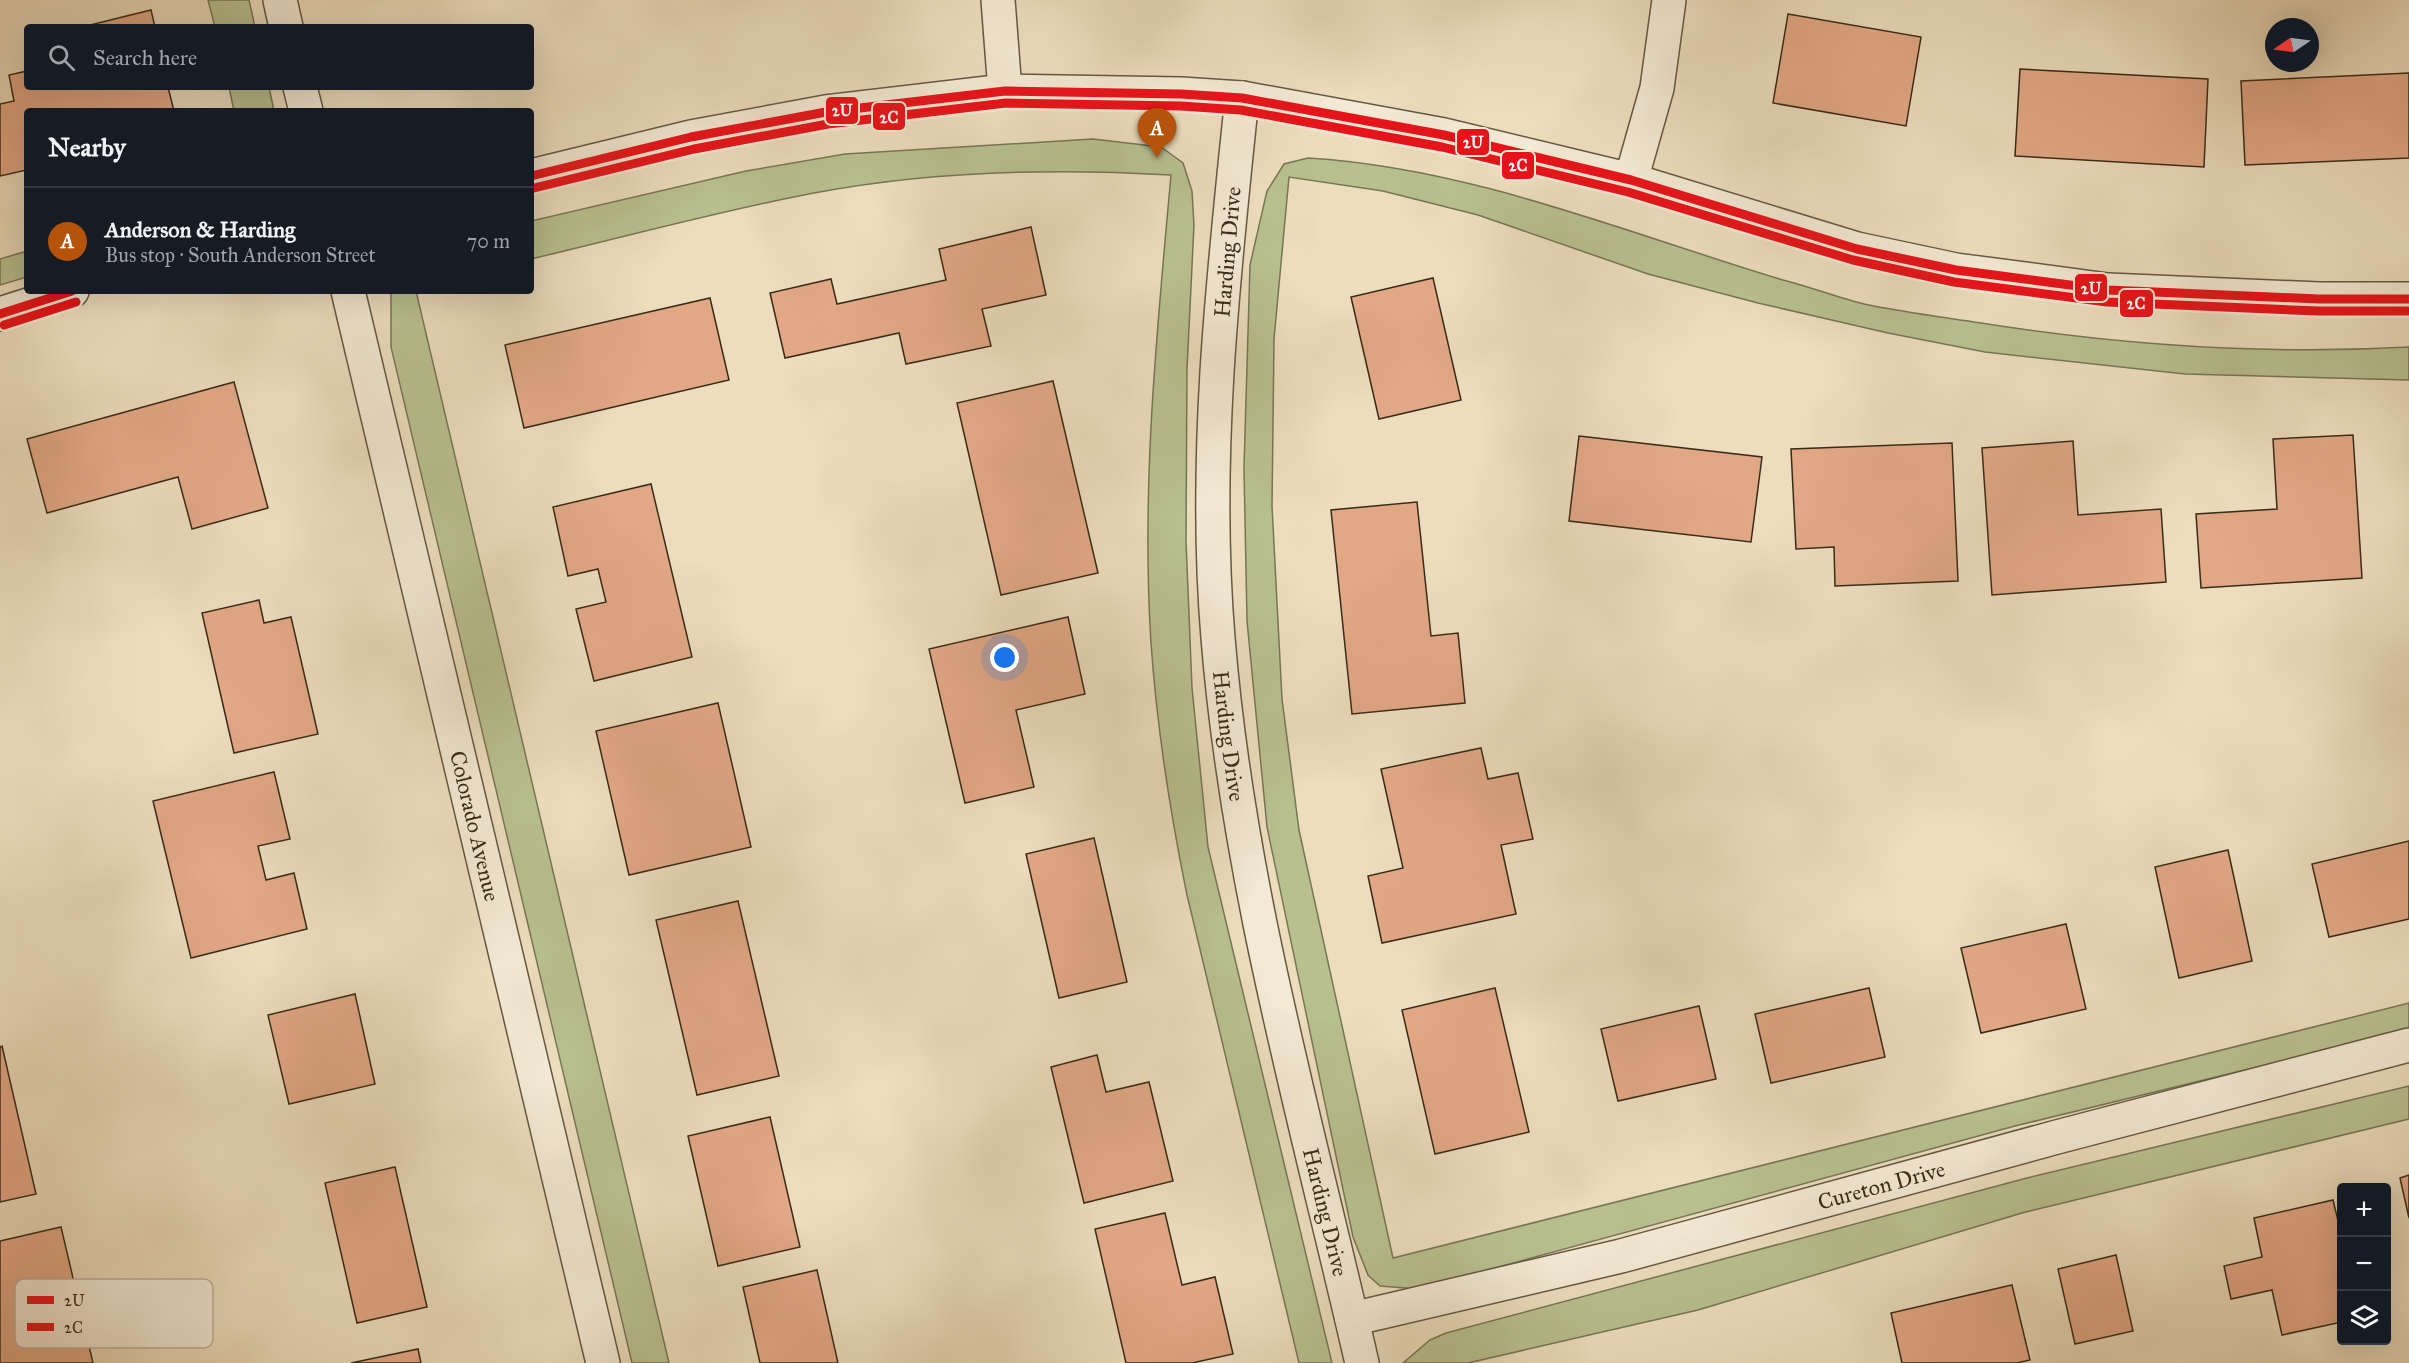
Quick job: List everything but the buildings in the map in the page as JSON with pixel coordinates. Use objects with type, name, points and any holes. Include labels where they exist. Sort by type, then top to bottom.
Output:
[{"type":"street","points":[[280,0],[285,24]]},
{"type":"street","points":[[998,0],[1005,91]]},
{"type":"street","points":[[1631,180],[1657,88],[1669,0]]},
{"type":"street","points":[[301,90],[305,108]]},
{"type":"street","points":[[534,175],[691,137],[826,112],[1005,91],[1147,92],[1242,99],[1444,135],[1631,180],[1857,249],[1956,270],[2108,290],[2319,299],[2409,299]]},
{"type":"street","name":"Harding Drive","points":[[1242,99],[1216,362],[1212,495],[1218,636],[1233,778],[1268,971],[1362,1363]]},
{"type":"street","points":[[0,314],[63,294]]},
{"type":"street","name":"Colorado Avenue","points":[[349,294],[603,1363]]},
{"type":"street","name":"Cureton Drive","points":[[1352,1319],[1621,1256],[2057,1137],[2409,1045]]},
{"type":"green space","points":[[208,0],[249,0],[254,24],[214,24]]},
{"type":"green space","points":[[230,90],[270,90],[273,108],[233,108]]},
{"type":"green space","points":[[1093,139],[1161,147],[1183,163],[1192,191],[1194,225],[1187,369],[1186,541],[1192,688],[1208,847],[1332,1363],[1299,1363],[1187,895],[1161,738],[1151,643],[1148,584],[1149,467],[1171,175],[1037,172],[902,180],[814,193],[743,208],[534,258],[534,220],[746,171],[845,154]]},
{"type":"green space","points":[[1308,158],[1369,164],[1489,189],[1607,223],[1724,262],[1864,304],[1893,310],[2034,331],[2194,346],[2302,350],[2409,347],[2409,380],[2185,374],[1985,352],[1888,333],[1758,303],[1648,274],[1478,215],[1383,191],[1289,177],[1274,339],[1272,506],[1282,699],[1299,830],[1393,1258],[2409,1003],[2409,1030],[2015,1126],[1418,1289],[1380,1286],[1368,1275],[1353,1237],[1267,827],[1247,621],[1244,468],[1250,265],[1267,191],[1284,164]]},
{"type":"green space","points":[[24,252],[24,278],[0,285],[0,259]]},
{"type":"green space","points":[[391,294],[417,294],[669,1363],[632,1363],[391,347]]},
{"type":"green space","points":[[2409,1086],[2409,1119],[2022,1213],[1698,1310],[1468,1363],[1403,1363],[1430,1340],[1446,1333],[2027,1178]]},
{"type":"transit line","name":"2U","points":[[534,175],[691,137],[826,112],[1005,91],[1181,94],[1242,98],[1444,135],[1631,180],[1857,249],[1956,270],[2108,290],[2319,299],[2409,299]]},
{"type":"transit line","name":"2C","points":[[534,188],[694,149],[828,124],[1006,103],[1181,106],[1241,110],[1442,147],[1628,192],[1853,260],[1954,282],[2107,302],[2318,311],[2409,311]]},
{"type":"transit line","name":"2U","points":[[0,314],[63,294]]},
{"type":"transit line","name":"2C","points":[[4,325],[76,302]]},
{"type":"place","name":"Anderson & Harding","points":[[1157,158]]}]
